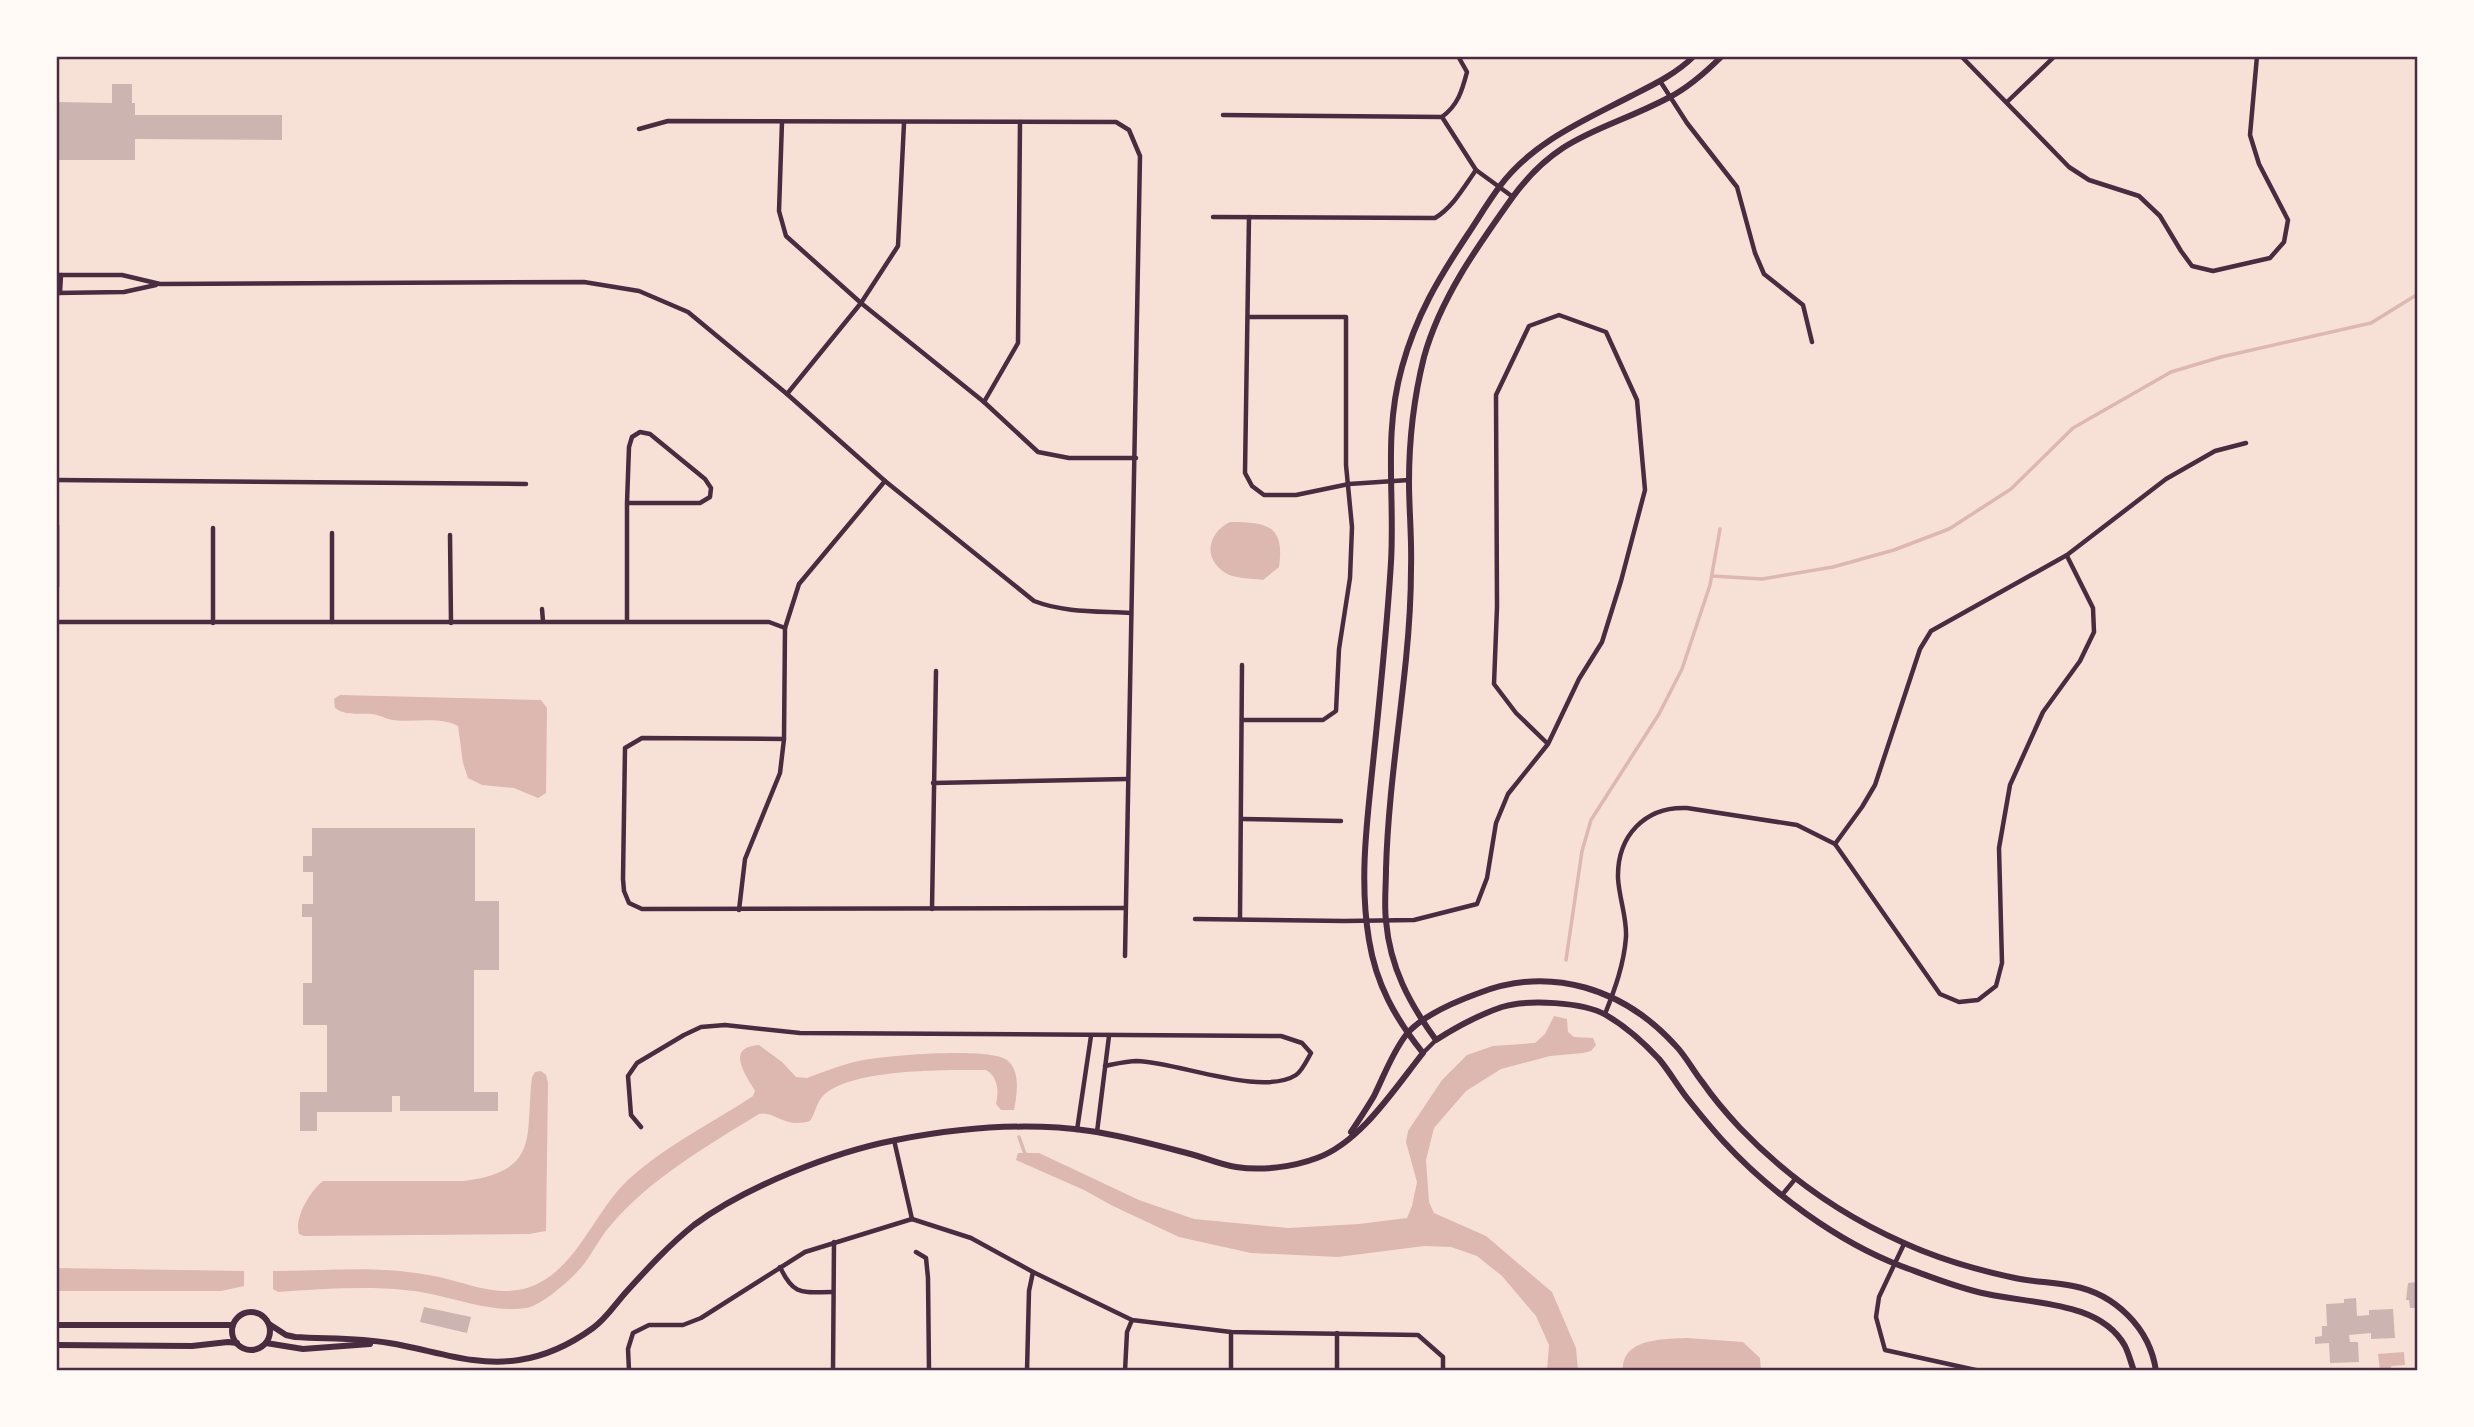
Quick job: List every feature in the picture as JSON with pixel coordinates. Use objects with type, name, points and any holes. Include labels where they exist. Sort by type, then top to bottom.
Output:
[{"type":"street","points":[[1223,115],[1442,117],[1452,110],[1460,97],[1467,72],[1458,56]]},
{"type":"street","points":[[1423,1053],[1407,1033],[1384,995],[1374,967],[1363,885],[1364,846],[1384,657],[1391,559],[1389,443],[1394,398],[1419,316],[1437,279],[1499,187],[1539,146],[1660,81],[1694,56]]},
{"type":"street","points":[[1436,1040],[1407,996],[1392,962],[1385,919],[1393,759],[1406,659],[1412,567],[1409,480],[1413,411],[1424,358],[1436,320],[1464,270],[1513,197],[1548,156],[1581,135],[1670,97],[1722,56]]},
{"type":"street","points":[[1961,56],[2069,167],[2090,180],[2138,196],[2160,216],[2192,266],[2213,271],[2270,258],[2284,242],[2288,220],[2259,164],[2250,135],[2257,56]]},
{"type":"street","points":[[2007,102],[2055,56]]},
{"type":"street","points":[[1660,81],[1737,187],[1755,253],[1764,274],[1803,305],[1812,342]]},
{"type":"street","points":[[1442,117],[1476,170],[1513,197]]},
{"type":"street","points":[[639,129],[668,121],[1116,122],[1129,130],[1140,156],[1125,956]]},
{"type":"street","points":[[782,122],[779,211],[786,236],[861,303],[984,402],[1038,452],[1069,458],[1136,458]]},
{"type":"street","points":[[984,402],[1018,343],[1020,122]]},
{"type":"street","points":[[787,394],[861,303],[898,246],[904,123]]},
{"type":"street","points":[[1213,217],[1435,218],[1454,202],[1476,170]]},
{"type":"street","points":[[1249,217],[1245,473],[1252,486],[1264,495],[1296,495],[1349,484],[1409,480]]},
{"type":"street","points":[[160,284],[122,275],[58,275],[58,293],[124,292],[160,284],[584,282],[639,292],[688,313],[787,394],[885,481],[1034,601],[1061,609],[1130,613]]},
{"type":"street","points":[[1195,919],[1414,920],[1477,904],[1487,877],[1496,823],[1508,794],[1548,744],[1579,679],[1602,642],[1645,490],[1637,400],[1606,332],[1559,315],[1529,326],[1496,395],[1497,607],[1494,684],[1516,713],[1548,744]]},
{"type":"street","points":[[1242,720],[1323,720],[1336,711],[1339,649],[1350,578],[1352,527],[1346,465],[1346,317],[1248,317]]},
{"type":"street","points":[[627,503],[700,503],[710,497],[711,488],[705,479],[650,434],[640,432],[632,437],[629,447],[627,503],[627,621]]},
{"type":"street","points":[[1835,844],[1875,785],[1920,649],[1931,631],[2067,555],[2166,479],[2215,451],[2246,443]]},
{"type":"street","points":[[56,480],[526,484]]},
{"type":"street","points":[[739,910],[744,859],[780,773],[784,739],[785,628],[799,584],[885,481]]},
{"type":"street","points":[[213,528],[213,623]]},
{"type":"street","points":[[332,533],[332,622]]},
{"type":"street","points":[[450,535],[451,623]]},
{"type":"street","points":[[1605,1014],[1621,967],[1626,933],[1618,880],[1619,861],[1626,840],[1638,825],[1667,808],[1687,808],[1797,825],[1835,844],[1940,994],[1958,1002],[1978,1000],[1996,986],[2002,963],[1999,848],[2010,785],[2043,712],[2080,661],[2094,632],[2093,608],[2067,555]]},
{"type":"street","points":[[542,609],[543,621]]},
{"type":"street","points":[[56,622],[769,622],[785,628]]},
{"type":"street","points":[[1240,919],[1242,665]]},
{"type":"street","points":[[933,909],[936,671]]},
{"type":"street","points":[[784,739],[642,738],[625,748],[624,891],[629,903],[642,909],[739,910],[1125,908]]},
{"type":"street","points":[[933,783],[1127,779]]},
{"type":"street","points":[[1242,819],[1341,821]]},
{"type":"street","points":[[1344,1142],[1373,1097],[1407,1033],[1423,1021],[1460,1000],[1500,984],[1566,982],[1612,996],[1651,1021],[1677,1046],[1741,1129],[1796,1178],[1847,1215],[1904,1244],[1974,1269],[2022,1280],[2074,1286],[2101,1295],[2125,1311],[2144,1335],[2156,1371]]},
{"type":"street","points":[[237,1343],[233,1336],[233,1325],[240,1315],[250,1312],[263,1316],[269,1324],[286,1335],[295,1337],[386,1342],[476,1362],[519,1360],[562,1348],[596,1327],[656,1259],[695,1224],[737,1199],[785,1176],[849,1152],[894,1140],[992,1128],[1077,1130],[1162,1146],[1237,1167],[1282,1167],[1319,1157],[1344,1142],[1381,1107],[1436,1040],[1469,1019],[1505,1006],[1535,1002],[1563,1003],[1605,1014],[1637,1037],[1660,1060],[1725,1144],[1782,1195],[1836,1233],[1896,1264],[1968,1290],[2018,1301],[2070,1307],[2091,1315],[2110,1327],[2125,1346],[2134,1371]]},
{"type":"street","points":[[641,1127],[631,1115],[628,1076],[637,1063],[701,1027],[725,1025],[800,1033],[1281,1035],[1302,1043],[1311,1054],[1298,1074],[1280,1082],[1226,1077],[1140,1061],[1105,1066]]},
{"type":"street","points":[[1077,1130],[1091,1036]]},
{"type":"street","points":[[1097,1132],[1109,1036]]},
{"type":"street","points":[[894,1140],[912,1219]]},
{"type":"street","points":[[1782,1195],[1796,1178]]},
{"type":"street","points":[[629,1371],[628,1349],[633,1333],[649,1325],[683,1325],[701,1318],[805,1252],[912,1219],[971,1237],[1033,1272],[1132,1320],[1231,1332],[1418,1335],[1443,1357],[1443,1371]]},
{"type":"street","points":[[833,1371],[834,1242]]},
{"type":"street","points":[[1904,1244],[1879,1297],[1876,1317],[1885,1350],[1979,1371]]},
{"type":"street","points":[[916,1252],[926,1258],[929,1371]]},
{"type":"street","points":[[780,1268],[788,1284],[802,1292],[832,1292]]},
{"type":"street","points":[[1027,1371],[1028,1291],[1033,1272]]},
{"type":"street","points":[[1125,1371],[1127,1332],[1132,1320]]},
{"type":"street","points":[[56,1345],[192,1346],[228,1342],[237,1343],[250,1350],[266,1343],[270,1332],[269,1324]]},
{"type":"street","points":[[56,1325],[233,1325]]},
{"type":"street","points":[[1231,1332],[1231,1371]]},
{"type":"street","points":[[1337,1333],[1337,1371]]},
{"type":"street","points":[[266,1343],[303,1349],[386,1342]]},
{"type":"shaded area","points":[[1230,522],[1263,525],[1276,534],[1280,553],[1279,567],[1263,580],[1228,574],[1217,566],[1213,559],[1213,538]]},
{"type":"shaded area","points":[[340,695],[541,700],[547,708],[546,793],[538,798],[514,788],[482,785],[468,778],[458,726],[434,720],[402,721],[372,714],[344,712],[335,708],[334,699]]},
{"type":"shaded area","points":[[1554,1016],[1567,1019],[1568,1032],[1574,1037],[1593,1038],[1596,1045],[1591,1051],[1550,1056],[1501,1069],[1466,1091],[1434,1128],[1426,1160],[1429,1202],[1434,1213],[1486,1236],[1552,1292],[1576,1348],[1578,1371],[1547,1371],[1549,1345],[1536,1316],[1502,1276],[1477,1256],[1451,1247],[1424,1246],[1338,1257],[1251,1253],[1179,1237],[1016,1160],[1018,1153],[1039,1153],[1139,1200],[1194,1219],[1288,1228],[1407,1218],[1417,1182],[1406,1142],[1408,1131],[1442,1080],[1467,1055],[1493,1046],[1535,1043],[1545,1034]]},
{"type":"shaded area","points":[[759,1045],[782,1062],[796,1077],[807,1078],[853,1062],[881,1057],[940,1053],[997,1056],[1007,1060],[1014,1070],[1017,1084],[1014,1110],[1001,1110],[996,1104],[997,1085],[986,1070],[948,1070],[899,1073],[853,1081],[822,1097],[810,1121],[793,1123],[764,1113],[759,1114],[680,1164],[644,1192],[607,1230],[573,1276],[549,1297],[526,1308],[481,1306],[420,1292],[389,1289],[342,1288],[278,1292],[273,1289],[273,1271],[352,1269],[436,1276],[498,1291],[530,1287],[559,1269],[611,1199],[636,1173],[668,1149],[753,1096],[755,1091],[743,1070],[740,1056],[749,1047]]},
{"type":"shaded area","points":[[541,1071],[546,1075],[548,1083],[546,1231],[529,1234],[299,1234],[299,1220],[304,1205],[323,1181],[464,1181],[506,1169],[518,1159],[524,1147],[528,1133],[532,1077],[535,1072]]},
{"type":"shaded area","points":[[56,1268],[244,1271],[244,1286],[221,1291],[56,1291]]},
{"type":"shaded area","points":[[1687,1338],[1743,1342],[1760,1358],[1761,1371],[1623,1371],[1624,1360],[1636,1346],[1656,1340]]},
{"type":"shaded area","points":[[2404,1352],[2405,1365],[2391,1366],[2391,1371],[2380,1371],[2378,1354]]},
{"type":"building","points":[[112,84],[132,84],[135,115],[282,115],[282,140],[135,139],[135,160],[56,160],[56,102],[112,103]]},
{"type":"building","points":[[56,525],[60,525],[60,587],[56,587]]},
{"type":"building","points":[[312,828],[475,828],[475,901],[499,901],[499,970],[474,970],[474,1092],[498,1092],[498,1111],[400,1111],[400,1096],[392,1096],[392,1112],[317,1112],[317,1131],[300,1131],[300,1092],[327,1092],[327,1025],[303,1025],[303,983],[312,983],[312,917],[302,917],[302,904],[313,904],[313,872],[303,872],[303,856],[312,856]]},
{"type":"building","points":[[2418,1282],[2418,1308],[2410,1308],[2409,1300],[2406,1300],[2408,1283]]},
{"type":"building","points":[[2356,1298],[2357,1316],[2369,1315],[2369,1310],[2393,1309],[2395,1338],[2371,1339],[2371,1333],[2349,1335],[2350,1342],[2358,1342],[2359,1362],[2330,1363],[2329,1343],[2315,1344],[2315,1337],[2322,1336],[2322,1326],[2327,1326],[2326,1304],[2344,1303],[2344,1299]]},
{"type":"building","points":[[424,1307],[471,1317],[467,1333],[420,1322]]},
{"type":"waterway","points":[[1712,576],[1762,579],[1833,567],[1894,550],[1949,529],[2011,489],[2073,428],[2171,372],[2221,357],[2371,323],[2418,294]]},
{"type":"waterway","points":[[1566,960],[1582,851],[1591,820],[1659,714],[1682,669],[1710,585],[1720,529]]},
{"type":"waterway","points":[[1019,1137],[1025,1154],[1028,1155]]}]
